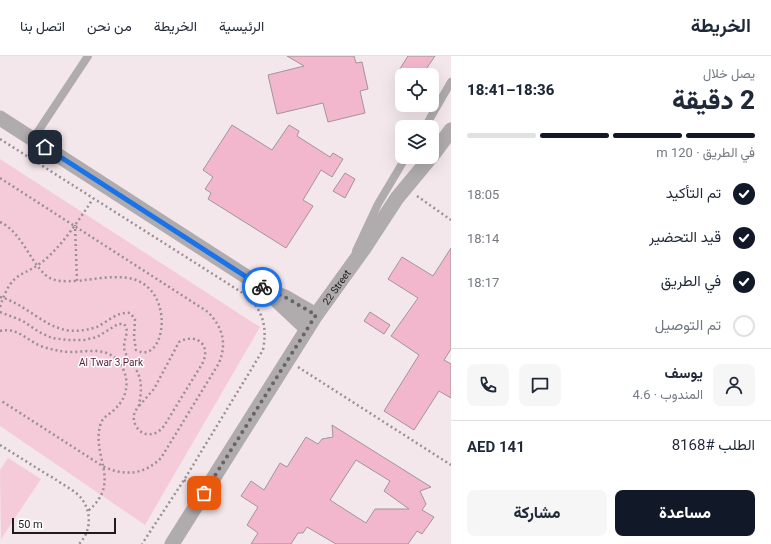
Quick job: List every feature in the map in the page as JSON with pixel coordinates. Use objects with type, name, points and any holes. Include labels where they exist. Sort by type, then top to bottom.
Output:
[{"type":"street","points":[[0,118],[267,290],[308,328]]},
{"type":"street","name":"22 Street","points":[[439,147],[451,130]]},
{"type":"street","name":"22 Street","points":[[172,544],[316,315],[407,186],[426,164]]},
{"type":"street","points":[[267,290],[285,297],[316,315]]},
{"type":"lane","points":[[33,139],[88,56]]},
{"type":"lane","points":[[429,120],[451,82]]},
{"type":"lane","points":[[352,262],[368,224],[402,164]]},
{"type":"path","points":[[0,139],[249,297],[258,308],[264,321],[266,336],[263,350],[184,480],[142,544]]},
{"type":"path","points":[[0,178],[208,312],[219,325],[224,342],[224,353],[220,363],[161,458],[154,465],[135,473],[114,471],[104,467],[0,400]]},
{"type":"path","points":[[0,307],[1,297],[8,284],[17,276],[38,265],[50,256],[75,225],[103,184]]},
{"type":"path","points":[[407,186],[424,202],[451,220]]},
{"type":"path","points":[[0,222],[7,225],[23,243],[46,275],[53,279],[78,281],[126,278],[144,285],[154,294],[162,314],[161,334],[152,349],[147,353],[141,353],[136,350],[134,337],[135,319],[130,313],[120,314],[96,327],[81,330],[66,330],[54,327],[29,310],[1,297]]},
{"type":"path","points":[[75,225],[78,281]]},
{"type":"path","points":[[0,312],[23,321],[39,332],[52,338],[66,340],[84,340],[97,337],[118,324],[124,324],[127,329],[124,347],[126,354],[135,365],[140,377],[139,406],[135,413],[134,420],[137,428],[143,433],[151,435],[158,432],[164,426],[206,357],[205,349],[201,342],[194,338],[186,338],[179,342],[154,389],[139,406]]},
{"type":"path","points":[[0,331],[12,330],[20,332],[40,347],[60,351],[102,351],[111,355],[118,361],[124,370],[127,380],[127,390],[120,404],[102,419],[99,428],[104,467],[104,486],[102,496],[88,511]]},
{"type":"path","points":[[288,360],[451,465]]},
{"type":"path","points":[[0,445],[71,490],[82,499],[88,511],[89,526],[84,539],[79,544]]},
{"type":"green space","name":"Al Twar 3 Park","points":[[0,159],[260,327],[145,525],[0,426]]},
{"type":"green space","points":[[8,458],[41,479],[1,539],[0,470]]},
{"type":"building","points":[[287,56],[354,56],[356,63],[362,62],[368,89],[360,91],[365,113],[328,122],[323,103],[277,114],[268,75],[304,66]]},
{"type":"building","points":[[408,56],[435,56],[427,68],[400,68]]},
{"type":"building","points":[[232,125],[272,150],[289,125],[299,131],[297,136],[330,157],[333,153],[343,159],[332,177],[321,170],[303,200],[313,206],[286,248],[208,199],[211,193],[205,189],[213,177],[203,170]]},
{"type":"building","points":[[345,173],[355,179],[345,198],[333,191]]},
{"type":"building","points":[[451,248],[451,349],[444,360],[451,364],[451,398],[439,391],[414,430],[384,411],[419,355],[391,336],[418,298],[388,279],[402,257],[433,276]]},
{"type":"building","points":[[370,312],[390,325],[384,334],[364,321]]},
{"type":"building","points":[[332,425],[431,487],[420,491],[426,504],[422,510],[434,517],[422,534],[417,531],[408,544],[336,544],[307,527],[303,533],[298,533],[291,544],[251,544],[258,533],[247,525],[258,507],[241,496],[251,481],[264,490],[280,463],[287,467],[306,437],[318,444],[322,439],[333,437]],"holes":[[[356,460],[390,481],[384,491],[409,509],[375,509],[366,523],[330,500]]]},
{"type":"way so far","points":[[204,493],[316,315],[285,297],[262,287]]},
{"type":"route","points":[[45,147],[262,287]]}]
